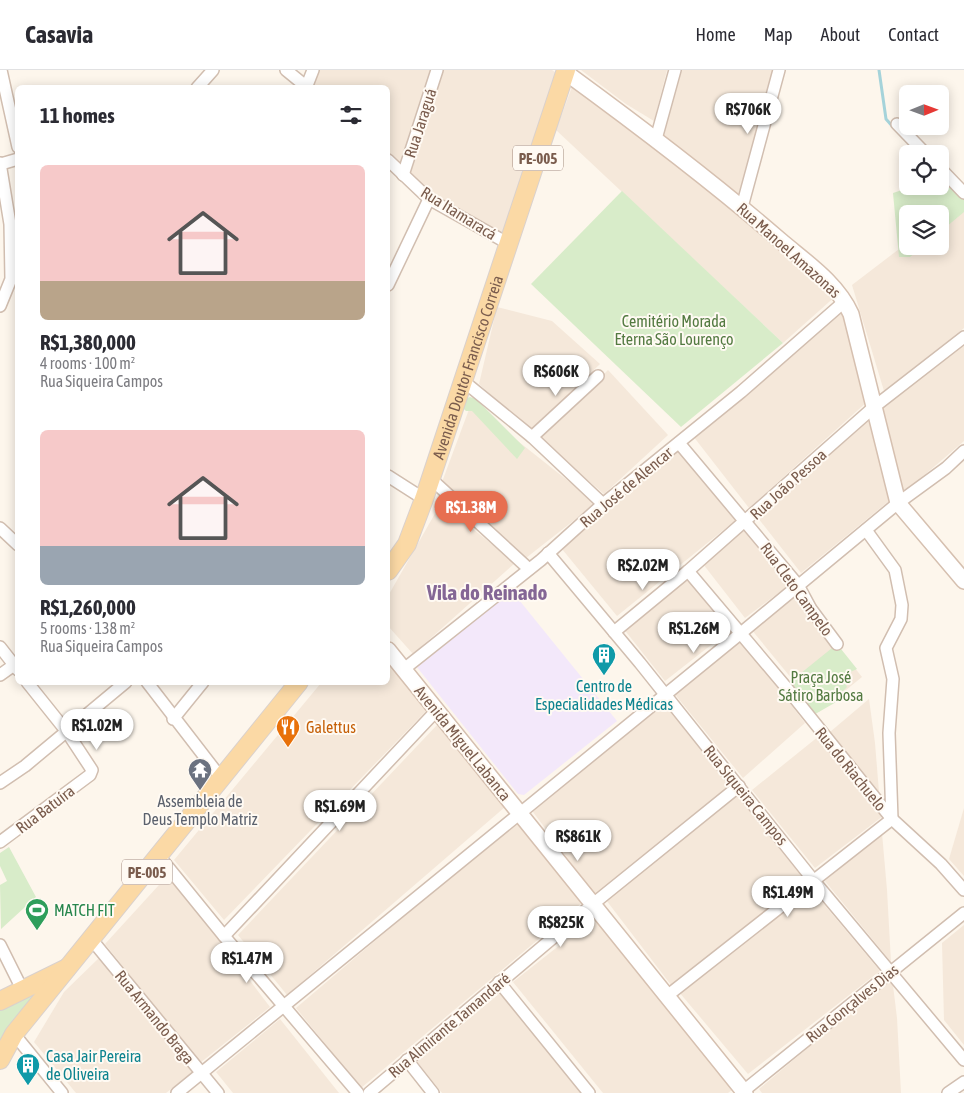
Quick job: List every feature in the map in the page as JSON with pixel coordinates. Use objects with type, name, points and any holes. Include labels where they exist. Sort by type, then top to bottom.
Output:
[{"type":"main road","name":"Rua Manoel Amazonas","points":[[564,71],[656,139],[742,207],[838,290],[851,314],[898,502]]},
{"type":"main road","name":"PE-005","points":[[510,244],[564,71]]},
{"type":"main road","name":"Avenida Doutor Francisco Correia","points":[[390,568],[407,544],[424,499],[462,380],[510,244]]},
{"type":"main road","points":[[898,502],[964,581]]},
{"type":"main road","name":"Avenida Miguel Labanca","points":[[390,652],[743,1092]]},
{"type":"main road","name":"PE-005","points":[[0,1060],[14,1034],[72,966],[297,685]]},
{"type":"main road","name":"PE-005","points":[[0,1001],[72,966]]},
{"type":"street","points":[[1,70],[15,133]]},
{"type":"street","points":[[200,85],[213,70]]},
{"type":"street","points":[[286,70],[305,85]]},
{"type":"street","points":[[308,85],[314,70]]},
{"type":"street","name":"Rua Jaraguá","points":[[403,175],[438,70]]},
{"type":"street","points":[[656,139],[675,70]]},
{"type":"street","points":[[742,207],[779,70]]},
{"type":"street","points":[[898,124],[918,145]]},
{"type":"street","points":[[0,306],[14,278],[10,224],[0,164],[15,160]]},
{"type":"street","name":"Rua Itamaracá","points":[[390,162],[429,199],[510,244]]},
{"type":"street","points":[[949,177],[964,193]]},
{"type":"street","points":[[390,281],[429,199]]},
{"type":"street","name":"Rua José de Alencar","points":[[404,670],[529,569],[603,504],[741,392],[845,301]]},
{"type":"street","name":"Rua João Pessoa","points":[[614,632],[746,521],[874,407],[964,337]]},
{"type":"street","points":[[532,437],[598,376]]},
{"type":"street","points":[[462,380],[532,437],[603,504]]},
{"type":"street","name":"Rua Cleto Campelo","points":[[678,443],[746,521],[798,585],[811,609],[838,644]]},
{"type":"street","points":[[177,1093],[741,633],[898,502],[939,473],[964,451]]},
{"type":"street","points":[[390,477],[424,499]]},
{"type":"street","points":[[430,478],[529,569]]},
{"type":"street","points":[[0,528],[15,542]]},
{"type":"street","points":[[667,996],[892,819],[889,733],[893,679],[886,648],[901,620],[902,605],[895,570],[866,530]]},
{"type":"street","name":"Rua Siqueira Campos","points":[[548,553],[739,786],[814,881],[964,1060]]},
{"type":"street","name":"Rua do Riachuelo","points":[[688,571],[741,633],[892,819],[941,864],[964,890]]},
{"type":"street","points":[[0,647],[15,667]]},
{"type":"street","points":[[0,675],[15,668]]},
{"type":"street","points":[[30,685],[66,732]]},
{"type":"street","points":[[0,783],[122,685]]},
{"type":"street","points":[[149,685],[173,719],[221,778]]},
{"type":"street","points":[[173,719],[201,685]]},
{"type":"street","points":[[224,936],[437,710]]},
{"type":"street","name":"Rua Batuíra","points":[[0,842],[90,775],[91,766],[66,732]]},
{"type":"street","name":"Rua Almirante Tamandaré","points":[[369,1093],[593,904],[739,786]]},
{"type":"street","points":[[159,856],[224,936],[358,1093]]},
{"type":"street","name":"Rua Gonçalves Dias","points":[[743,1092],[964,913]]},
{"type":"street","name":"Rua Armando Braga","points":[[92,940],[218,1093]]},
{"type":"street","points":[[0,945],[22,989]]},
{"type":"street","points":[[499,982],[589,1093]]},
{"type":"street","points":[[14,1034],[62,1093]]},
{"type":"street","points":[[407,1060],[433,1093]]},
{"type":"street","points":[[948,1093],[964,1082]]},
{"type":"shaded area","points":[[317,70],[432,70],[399,166],[390,157],[390,85],[311,85]]},
{"type":"shaded area","points":[[442,70],[552,70],[558,74],[505,235],[433,196],[408,174]]},
{"type":"shaded area","points":[[581,70],[667,70],[654,121],[626,104]]},
{"type":"shaded area","points":[[680,70],[775,70],[737,199],[662,137]]},
{"type":"shaded area","points":[[573,84],[579,86],[838,294],[783,343],[556,130]]},
{"type":"shaded area","points":[[964,199],[964,328],[884,391],[852,285],[899,249],[899,255],[949,255],[949,211]]},
{"type":"shaded area","points":[[497,307],[552,321],[600,364],[531,431],[479,384]]},
{"type":"shaded area","points":[[843,310],[868,401],[749,508],[693,436]]},
{"type":"shaded area","points":[[964,338],[964,441],[900,496],[883,406]]},
{"type":"shaded area","points":[[608,370],[668,435],[604,494],[540,439]]},
{"type":"shaded area","points":[[471,404],[596,503],[526,558],[442,482]]},
{"type":"shaded area","points":[[874,416],[889,501],[801,573],[758,518]]},
{"type":"shaded area","points":[[680,448],[737,519],[617,616],[562,549]]},
{"type":"shaded area","points":[[441,503],[515,563],[413,654],[390,628],[390,592]]},
{"type":"shaded area","points":[[749,522],[792,583],[745,618],[703,564]]},
{"type":"shaded area","points":[[691,573],[734,627],[665,681],[623,628]]},
{"type":"shaded area","points":[[511,590],[617,721],[524,795],[518,794],[416,666]]},
{"type":"shaded area","points":[[797,595],[862,677],[819,712],[751,629]]},
{"type":"shaded area","points":[[741,640],[805,723],[743,778],[673,692]]},
{"type":"shaded area","points":[[390,664],[428,709],[224,920],[174,860],[319,685],[390,685]]},
{"type":"shaded area","points":[[661,697],[735,786],[596,896],[530,808]]},
{"type":"shaded area","points":[[869,699],[875,743],[879,792],[830,732]]},
{"type":"shaded area","points":[[437,725],[505,807],[287,995],[238,935]]},
{"type":"shaded area","points":[[819,736],[883,816],[815,868],[752,790]]},
{"type":"shaded area","points":[[734,792],[808,880],[671,985],[603,896]]},
{"type":"shaded area","points":[[964,808],[964,876],[949,859]]},
{"type":"shaded area","points":[[517,820],[583,902],[361,1088],[296,1008]]},
{"type":"shaded area","points":[[882,833],[887,890],[891,962],[825,881]]},
{"type":"shaded area","points":[[169,874],[270,1007],[200,1063],[105,944]]},
{"type":"shaded area","points":[[806,883],[880,971],[748,1074],[679,992]]},
{"type":"shaded area","points":[[594,918],[733,1089],[728,1093],[603,1093],[513,982]]},
{"type":"shaded area","points":[[964,925],[964,1045],[944,1020],[942,943]]},
{"type":"shaded area","points":[[100,957],[192,1072],[166,1093],[76,1093],[34,1042],[64,992]]},
{"type":"shaded area","points":[[892,977],[897,1018],[901,1093],[762,1093],[759,1089]]},
{"type":"shaded area","points":[[500,993],[582,1093],[442,1093],[417,1062]]},
{"type":"shaded area","points":[[280,1019],[339,1093],[233,1093],[216,1072]]},
{"type":"green space","points":[[949,182],[964,196],[964,212],[949,224],[949,205],[899,205],[899,255],[912,255],[910,257],[899,257],[893,193],[899,191],[899,195],[949,195]]},
{"type":"green space","name":"Cemitério Morada Eterna São Lourenço","points":[[622,191],[783,343],[681,427],[531,284]]},
{"type":"green space","points":[[467,398],[476,399],[525,448],[517,459],[472,411],[466,411],[463,408]]},
{"type":"green space","name":"Praça José Sátiro Barbosa","points":[[837,644],[857,669],[842,676],[847,687],[842,692],[845,697],[810,717],[785,686]]},
{"type":"green space","points":[[9,847],[36,897],[1,929],[0,885],[7,881],[0,866],[0,853]]},
{"type":"green space","points":[[42,987],[0,1045],[0,1008]]},
{"type":"waterway","points":[[879,70],[886,119],[893,127]]},
{"type":"place","name":"Centro de Especialidades Médicas","points":[[604,676]]},
{"type":"place","name":"Galettus","points":[[288,748]]},
{"type":"place","name":"Assembleia de Deus Templo Matriz","points":[[200,791]]},
{"type":"place","name":"MATCH FIT","points":[[37,931]]},
{"type":"place","name":"Casa Jair Pereira de Oliveira","points":[[28,1086]]},
{"type":"district","name":"Vila do Reinado","points":[[487,592]]}]
